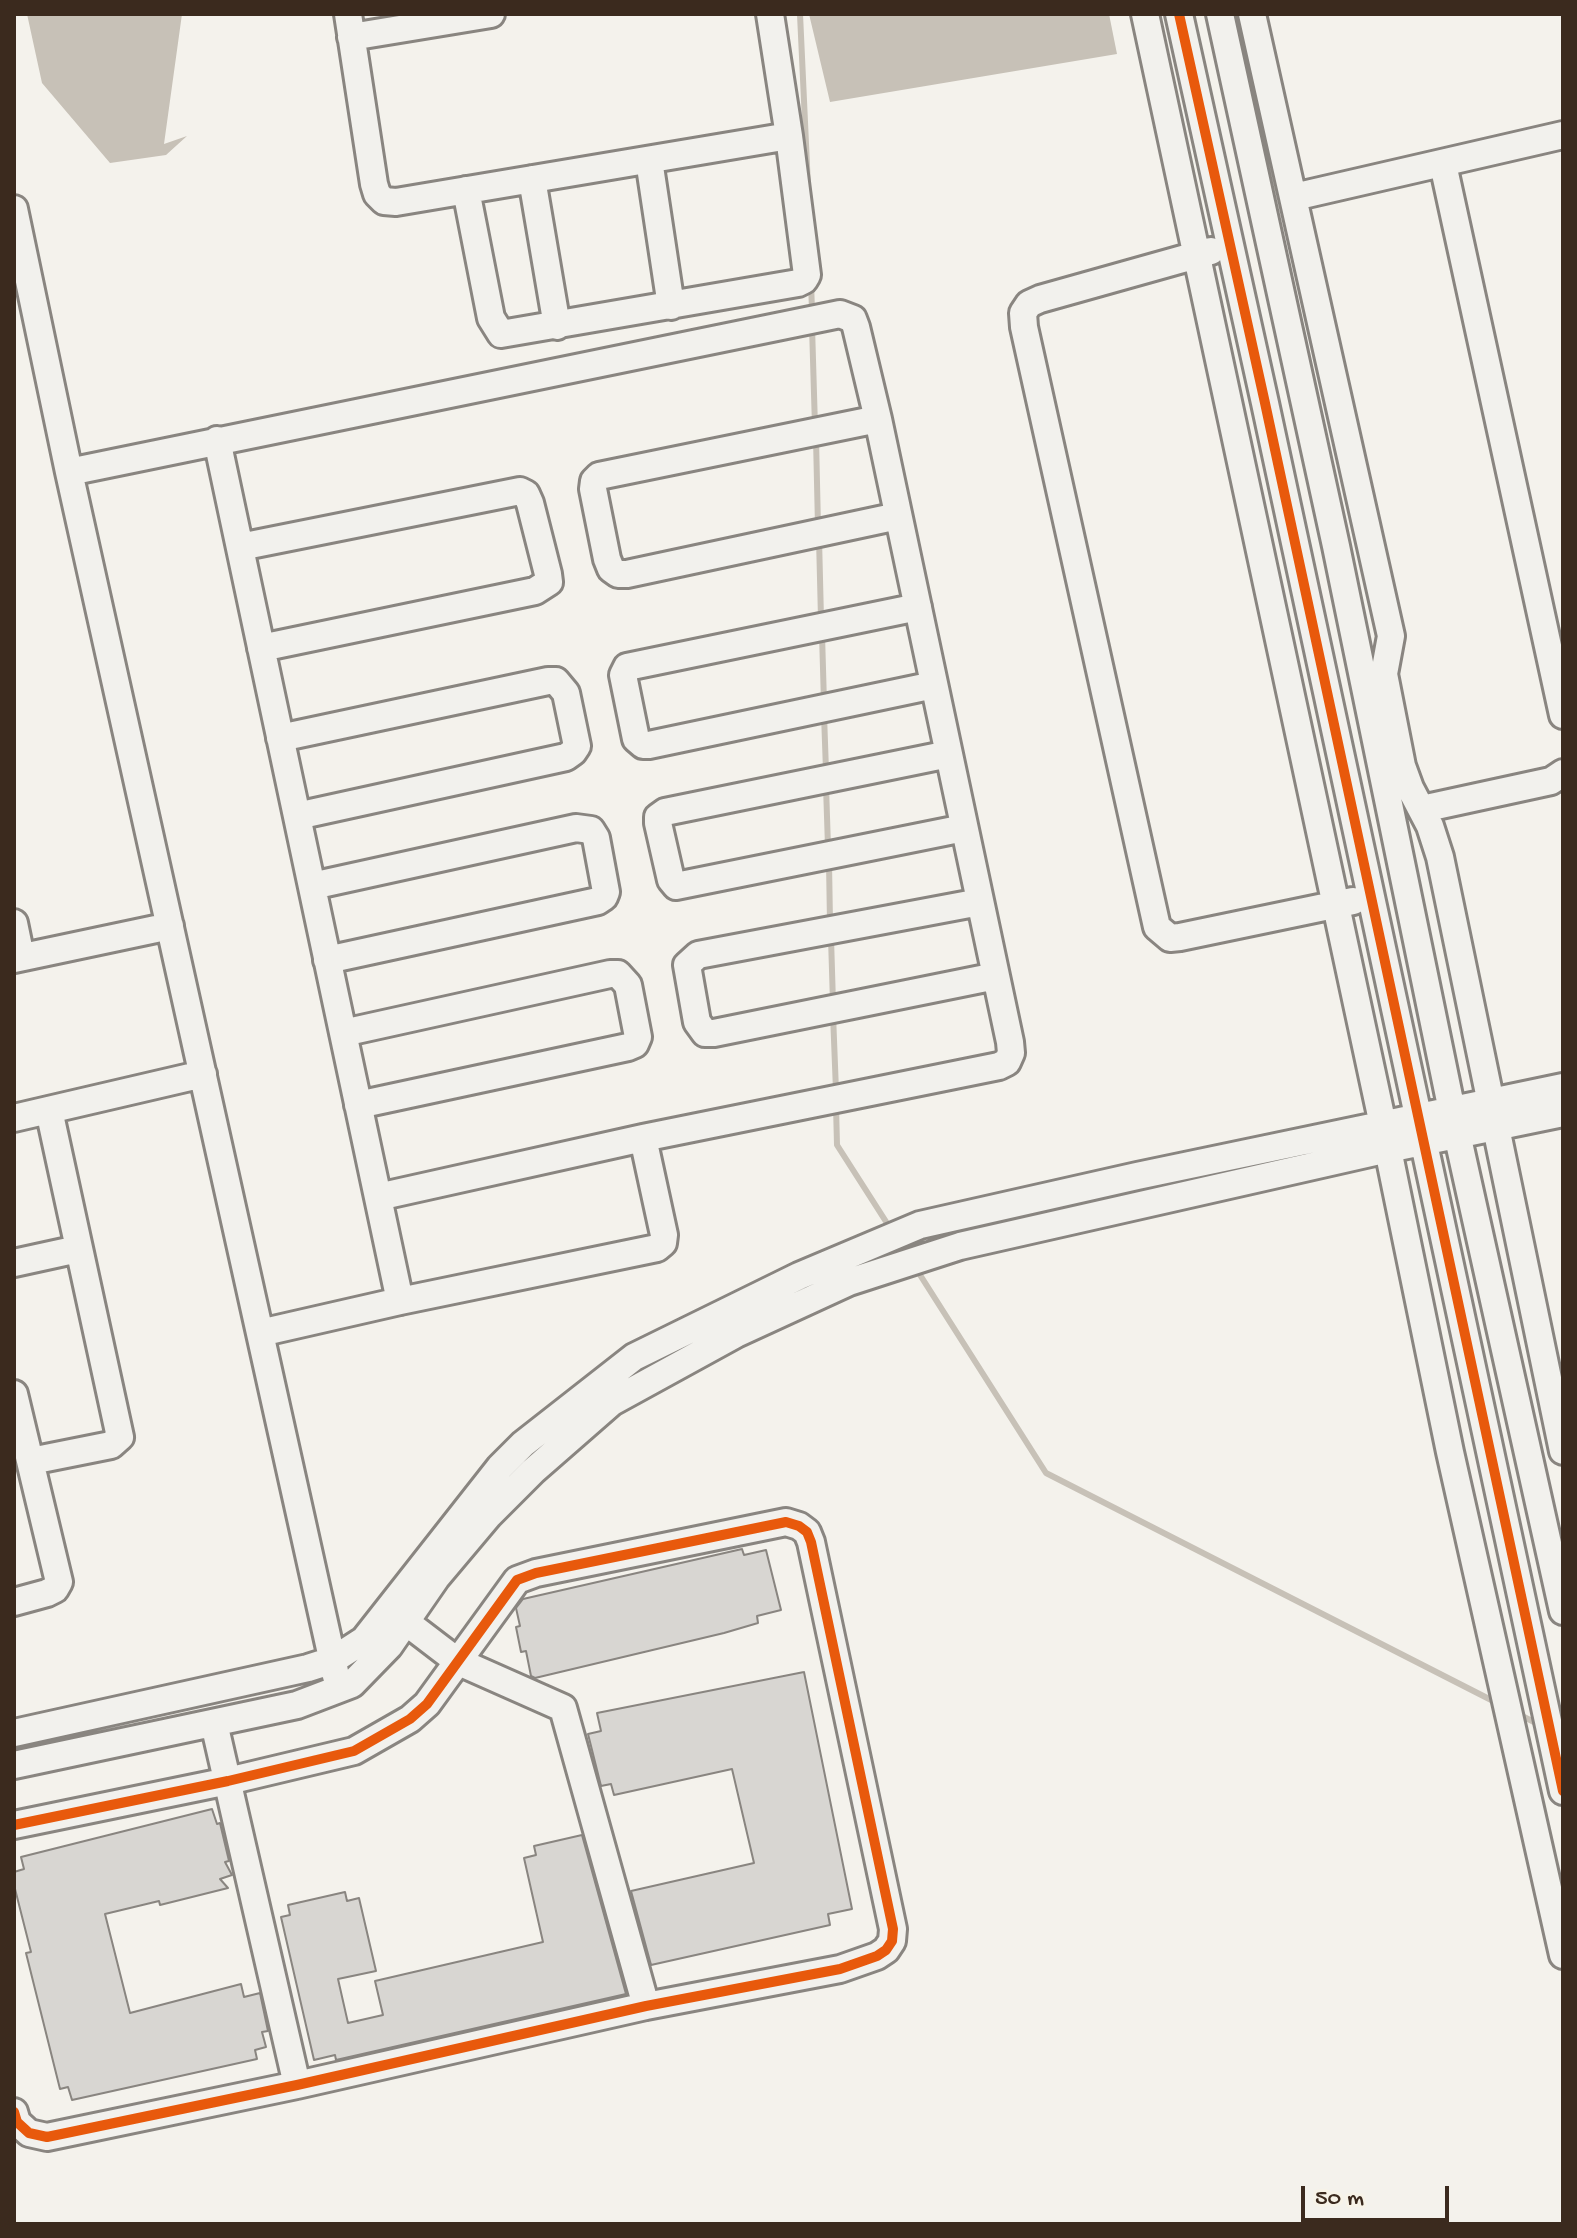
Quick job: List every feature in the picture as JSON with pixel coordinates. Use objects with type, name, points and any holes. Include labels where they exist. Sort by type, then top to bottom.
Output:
[{"type":"street","points":[[491,14],[350,25],[377,194],[384,201],[396,202],[789,136]]},
{"type":"street","points":[[466,190],[495,327],[501,334],[804,280],[807,275],[770,14]]},
{"type":"street","points":[[1145,14],[1450,1452],[1563,1955]]},
{"type":"street","points":[[1179,14],[1563,1791]]},
{"type":"street","points":[[1220,14],[1336,546],[1454,1123],[1563,1611]]},
{"type":"street","points":[[1252,14],[1391,636],[1384,674],[1402,766],[1430,826],[1440,857],[1562,1438],[1525,1439]]},
{"type":"street","points":[[1294,197],[1563,135]]},
{"type":"street","points":[[649,160],[671,306]]},
{"type":"street","points":[[1443,164],[1563,715]]},
{"type":"street","points":[[532,179],[557,326]]},
{"type":"street","points":[[14,209],[69,472],[339,1691]]},
{"type":"street","points":[[1230,248],[1196,254],[1040,299],[1029,304],[1023,313],[1024,327],[1157,927],[1170,938],[1370,897]]},
{"type":"street","points":[[69,472],[840,314],[853,319],[878,419],[996,976],[1011,1053],[1007,1062],[378,1197]]},
{"type":"street","points":[[878,419],[599,476],[594,481],[593,489],[607,559],[611,569],[618,574],[627,574],[898,516]]},
{"type":"street","points":[[217,440],[400,1301]]},
{"type":"street","points":[[240,547],[520,491],[526,494],[530,503],[548,574],[549,582],[535,591],[261,648]]},
{"type":"street","points":[[918,607],[627,667],[623,675],[636,739],[643,745],[649,745],[934,685]]},
{"type":"street","points":[[280,738],[548,681],[556,681],[566,693],[577,746],[566,757],[297,816]]},
{"type":"street","points":[[949,754],[665,812],[660,814],[658,823],[671,880],[676,886],[964,828]]},
{"type":"street","points":[[1422,809],[1551,781],[1563,773]]},
{"type":"street","points":[[312,886],[576,828],[591,830],[596,838],[606,892],[598,901],[327,960]]},
{"type":"street","points":[[980,902],[698,955],[687,965],[697,1022],[705,1033],[714,1033],[996,976]]},
{"type":"street","points":[[14,923],[18,958],[170,926]]},
{"type":"street","points":[[343,1033],[610,974],[618,974],[628,985],[638,1037],[635,1044],[358,1105]]},
{"type":"street","points":[[14,1118],[203,1074]]},
{"type":"street","points":[[1494,1115],[1563,1087]]},
{"type":"street","points":[[31,1461],[111,1445],[120,1437],[49,1110]]},
{"type":"street","points":[[14,1733],[333,1660],[364,1640],[500,1467],[523,1444],[634,1357],[799,1276],[920,1225],[1137,1176],[1385,1137],[1494,1115],[1563,1113]]},
{"type":"street","points":[[14,1765],[297,1705],[352,1684],[383,1654],[436,1578],[489,1515],[533,1471],[612,1402],[736,1334],[849,1282],[960,1246],[1385,1137]]},
{"type":"street","points":[[260,1333],[657,1248],[663,1243],[664,1235],[643,1138]]},
{"type":"street","points":[[14,1263],[78,1249]]},
{"type":"street","points":[[14,1394],[59,1582],[55,1589],[47,1593],[14,1602]]},
{"type":"street","points":[[14,1825],[345,1754],[364,1746],[419,1712],[510,1586],[526,1575],[786,1522],[807,1532],[890,1913],[892,1941],[877,1956],[840,1969],[646,2006],[297,2085],[47,2137],[29,2133],[17,2122],[14,2112]]},
{"type":"street","points":[[406,1622],[457,1661],[563,1708],[646,2006]]},
{"type":"street","points":[[214,1723],[297,2085]]},
{"type":"shaded area","points":[[27,14],[182,14],[164,144],[187,136],[166,155],[110,163],[42,83]]},
{"type":"shaded area","points":[[809,14],[1109,14],[1117,54],[830,102]]},
{"type":"building","points":[[742,1549],[744,1555],[766,1550],[781,1610],[757,1616],[758,1623],[724,1633],[535,1678],[531,1676],[526,1651],[521,1652],[516,1627],[520,1626],[516,1608],[523,1599]]},
{"type":"building","points":[[804,1672],[852,1909],[828,1914],[830,1925],[651,1965],[631,1891],[754,1863],[732,1769],[614,1795],[611,1784],[601,1786],[588,1734],[601,1731],[597,1713]]},
{"type":"building","points":[[212,1809],[217,1824],[220,1823],[229,1861],[225,1862],[232,1875],[220,1879],[228,1888],[160,1905],[159,1901],[105,1914],[130,2013],[241,1984],[244,1997],[260,1993],[268,2031],[262,2032],[266,2047],[255,2050],[257,2059],[72,2100],[68,2087],[60,2089],[26,1953],[31,1952],[14,1885],[14,1872],[24,1869],[21,1857]]},
{"type":"building","points":[[582,1835],[626,1994],[336,2060],[335,2055],[314,2060],[281,1917],[290,1915],[288,1905],[345,1892],[347,1901],[359,1898],[376,1971],[338,1979],[348,2023],[383,2015],[375,1981],[543,1942],[524,1858],[536,1855],[534,1846]]},
{"type":"waterway","points":[[800,14],[808,187]]},
{"type":"waterway","points":[[811,282],[812,311]]},
{"type":"waterway","points":[[812,326],[815,427]]},
{"type":"waterway","points":[[816,438],[818,527]]},
{"type":"waterway","points":[[819,538],[821,619]]},
{"type":"waterway","points":[[822,634],[824,703]]},
{"type":"waterway","points":[[824,714],[826,771]]},
{"type":"waterway","points":[[826,786],[828,847]]},
{"type":"waterway","points":[[829,862],[830,923]]},
{"type":"waterway","points":[[831,938],[833,1003]]},
{"type":"waterway","points":[[833,1014],[836,1091]]},
{"type":"waterway","points":[[836,1106],[837,1145],[892,1231]]},
{"type":"waterway","points":[[915,1267],[1046,1473],[1499,1704]]},
{"type":"waterway","points":[[1516,1713],[1542,1726]]},
{"type":"cycle path","points":[[1179,14],[1563,1791]]},
{"type":"cycle path","points":[[14,1825],[228,1781],[354,1751],[410,1719],[427,1704],[517,1580],[536,1573],[786,1522],[807,1532],[811,1542],[893,1929],[892,1941],[886,1950],[840,1969],[646,2006],[297,2085],[47,2137],[29,2133],[17,2122],[14,2112]]}]
